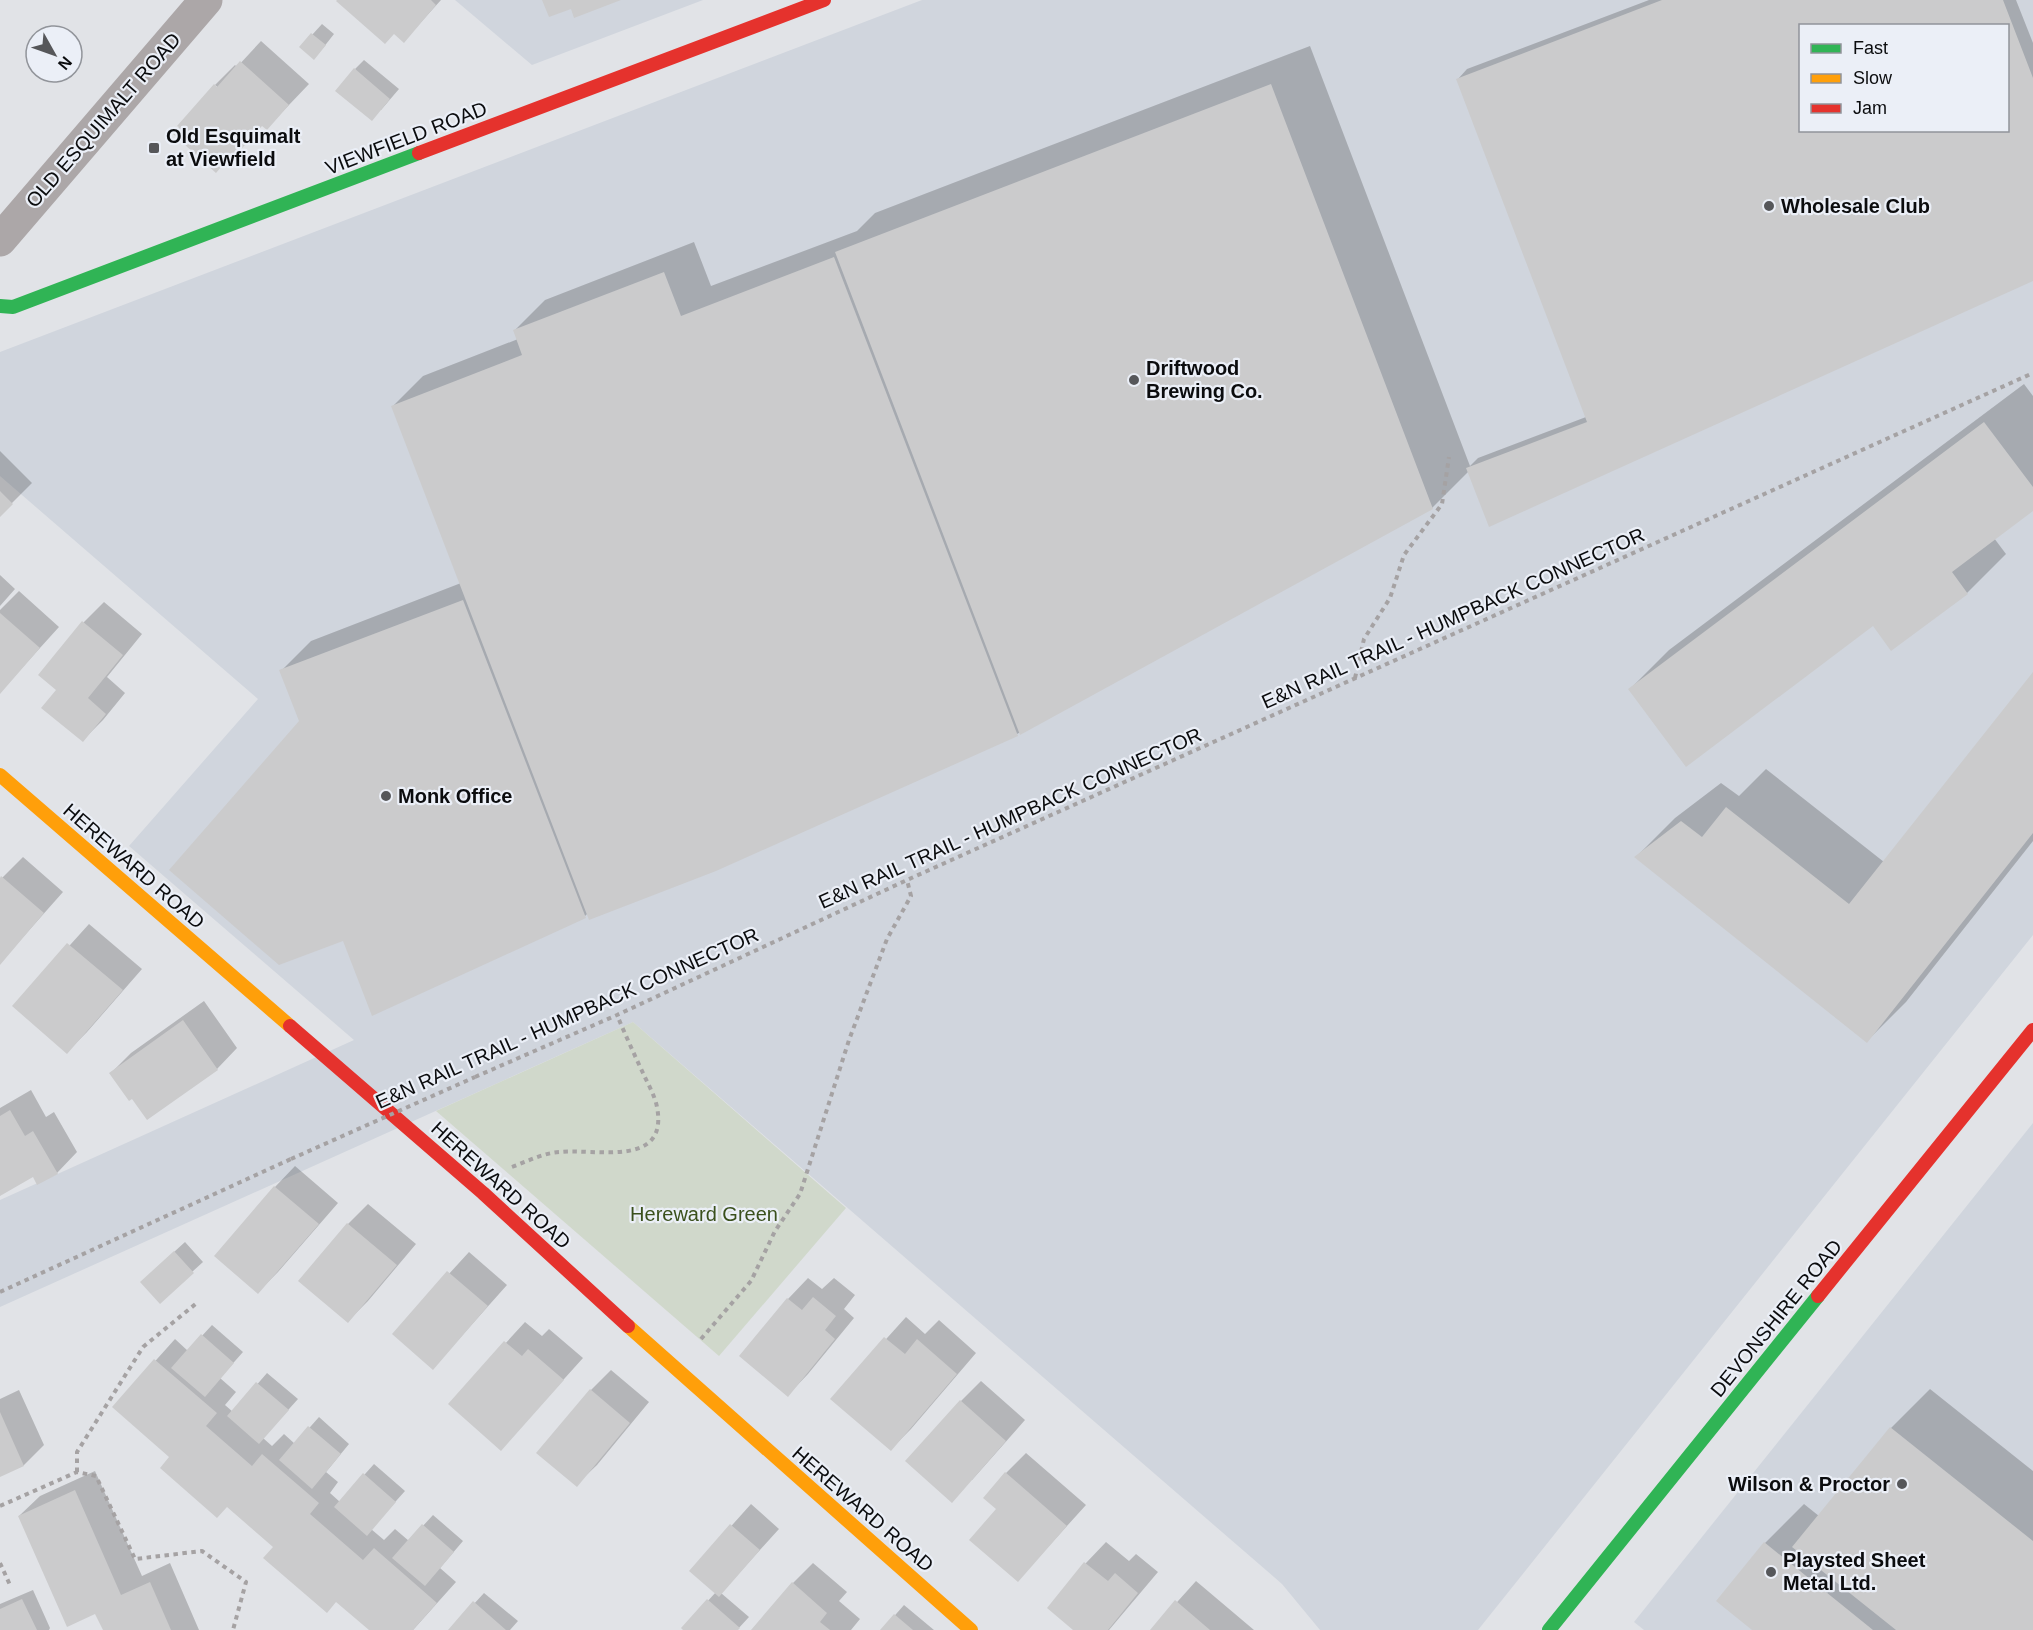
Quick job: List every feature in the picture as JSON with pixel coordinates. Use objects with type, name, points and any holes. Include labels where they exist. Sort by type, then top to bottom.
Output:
[{"type":"street","name":"OLD ESQUIMALT ROAD","points":[[0,240],[206,0]]},
{"type":"street","name":"VIEWFIELD ROAD","points":[[0,306],[13,307],[824,0]]},
{"type":"street","name":"HEREWARD ROAD","points":[[0,776],[483,1193],[675,1369],[971,1630]]},
{"type":"street","name":"DEVONSHIRE ROAD","points":[[1549,1630],[2033,1030]]},
{"type":"path","name":"E&N RAIL TRAIL - HUMPBACK CONNECTOR","points":[[0,1292],[291,1159],[616,1015],[907,880],[2033,373]]},
{"type":"path","points":[[1354,679],[1364,639],[1390,598],[1404,555],[1442,504],[1449,457]]},
{"type":"path","points":[[675,1369],[752,1281],[775,1232],[800,1194],[849,1040],[886,939],[911,896],[907,880]]},
{"type":"path","points":[[506,1169],[544,1155],[560,1152],[627,1153],[643,1147],[653,1136],[658,1124],[657,1106],[616,1015]]},
{"type":"path","points":[[77,1472],[77,1452],[143,1347],[198,1302]]},
{"type":"path","points":[[0,1506],[77,1472],[96,1476],[135,1559],[202,1551],[246,1582],[233,1630]]},
{"type":"path","points":[[0,1563],[10,1585]]},
{"type":"shaded area","points":[[455,0],[703,0],[532,65]]},
{"type":"shaded area","points":[[922,0],[2033,0],[2033,935],[1478,1630],[1320,1630],[1282,1584],[633,1022],[0,1307],[0,1200],[354,1040],[129,846],[258,699],[0,476],[0,352]]},
{"type":"shaded area","points":[[2033,1123],[2033,1630],[1644,1630],[1634,1622]]},
{"type":"green space","name":"Hereward Green","points":[[633,1022],[846,1208],[719,1356],[436,1111]]},
{"type":"building","points":[[337,0],[431,0],[436,5],[404,43],[394,34],[385,44]]},
{"type":"building","points":[[542,0],[621,0],[574,18],[571,9],[549,17]]},
{"type":"building","name":"Wholesale Club","points":[[1662,0],[2003,0],[2033,78],[2033,281],[1489,527],[1466,468],[1587,422],[1456,79]]},
{"type":"building","points":[[311,33],[326,45],[314,60],[299,47]]},
{"type":"building","points":[[240,61],[289,105],[267,130],[262,126],[224,168],[222,166],[216,173],[173,134],[179,127],[177,126],[214,84],[217,87]]},
{"type":"building","points":[[354,68],[390,99],[372,121],[335,91]]},
{"type":"building","name":"Driftwood Brewing Co.","points":[[1271,84],[1433,509],[1020,735],[835,252]]},
{"type":"building","points":[[834,257],[1018,736],[716,871],[589,920],[391,406],[522,355],[513,330],[664,272],[681,316]]},
{"type":"building","points":[[1984,422],[2033,487],[2033,511],[1952,572],[1968,594],[1891,651],[1873,626],[1686,767],[1628,689]]},
{"type":"building","points":[[0,491],[13,504],[0,517]]},
{"type":"building","name":"Monk Office","points":[[463,600],[586,918],[372,1016],[343,941],[279,965],[169,870],[299,721],[279,670]]},
{"type":"building","points":[[0,613],[40,648],[0,694]]},
{"type":"building","points":[[82,621],[123,655],[88,698],[106,714],[83,742],[41,708],[56,690],[38,675]]},
{"type":"building","points":[[2033,672],[2033,833],[1867,1043],[1634,857],[1681,821],[1702,837],[1726,807],[1849,904]]},
{"type":"building","points":[[1,876],[44,913],[0,965],[0,878]]},
{"type":"building","points":[[67,943],[123,990],[67,1054],[12,1006]]},
{"type":"building","points":[[183,1020],[218,1070],[147,1120],[132,1099],[129,1101],[109,1073]]},
{"type":"building","points":[[10,1110],[25,1136],[33,1131],[58,1174],[37,1185],[33,1177],[0,1196],[0,1116]]},
{"type":"building","points":[[274,1186],[319,1224],[258,1294],[214,1256]]},
{"type":"building","points":[[347,1223],[397,1265],[348,1323],[298,1281]]},
{"type":"building","points":[[174,1251],[194,1273],[160,1304],[140,1282]]},
{"type":"building","points":[[447,1271],[488,1306],[433,1370],[392,1334]]},
{"type":"building","points":[[813,1297],[836,1316],[825,1330],[835,1339],[788,1397],[739,1356],[787,1298],[802,1310]]},
{"type":"building","points":[[201,1334],[234,1363],[205,1397],[171,1368]]},
{"type":"building","points":[[884,1337],[905,1354],[917,1339],[957,1374],[891,1451],[830,1399]]},
{"type":"building","points":[[504,1341],[522,1356],[528,1349],[564,1380],[501,1451],[448,1404]]},
{"type":"building","points":[[154,1359],[217,1413],[206,1426],[252,1466],[262,1454],[319,1503],[310,1514],[363,1560],[374,1548],[437,1603],[413,1630],[369,1630],[336,1602],[327,1613],[263,1558],[273,1547],[227,1507],[217,1518],[160,1468],[169,1457],[112,1407]]},
{"type":"building","points":[[256,1382],[289,1410],[259,1444],[227,1416]]},
{"type":"building","points":[[590,1389],[630,1423],[577,1487],[536,1453]]},
{"type":"building","points":[[960,1400],[1006,1441],[952,1503],[905,1461]]},
{"type":"building","points":[[0,1412],[24,1466],[0,1477]]},
{"type":"building","points":[[308,1426],[341,1454],[312,1489],[279,1460]]},
{"type":"building","name":"Wilson & Proctor","points":[[1890,1427],[2033,1541],[2033,1630],[1896,1630],[1792,1547]]},
{"type":"building","points":[[1005,1472],[1067,1526],[1018,1582],[969,1540],[996,1509],[983,1498]]},
{"type":"building","points":[[363,1473],[396,1502],[367,1536],[334,1507]]},
{"type":"building","points":[[75,1490],[121,1595],[150,1582],[171,1630],[103,1630],[95,1614],[67,1627],[18,1516]]},
{"type":"building","points":[[422,1524],[454,1552],[425,1586],[392,1558]]},
{"type":"building","points":[[730,1524],[760,1550],[719,1597],[689,1571]]},
{"type":"building","name":"Playsted Sheet Metal Ltd.","points":[[1764,1542],[1873,1630],[1752,1630],[1716,1601]]},
{"type":"building","points":[[1084,1562],[1108,1581],[1115,1573],[1138,1593],[1108,1630],[1073,1630],[1047,1608]]},
{"type":"building","points":[[792,1582],[827,1613],[820,1622],[830,1630],[751,1630]]},
{"type":"building","points":[[22,1599],[37,1630],[0,1630],[0,1609]]},
{"type":"building","points":[[707,1599],[740,1628],[738,1630],[683,1630],[681,1628]]},
{"type":"building","points":[[1175,1600],[1210,1630],[1150,1630]]},
{"type":"building","points":[[473,1601],[506,1630],[448,1630]]},
{"type":"building","points":[[894,1614],[913,1630],[880,1630]]},
{"type":"traffic: fast","points":[[0,306],[13,307],[419,153]]},
{"type":"traffic: fast","points":[[1549,1630],[1818,1296]]},
{"type":"traffic: slow","points":[[0,775],[290,1026]]},
{"type":"traffic: slow","points":[[628,1326],[971,1630]]},
{"type":"traffic: jam","points":[[419,153],[824,0]]},
{"type":"traffic: jam","points":[[290,1026],[483,1193],[628,1326]]},
{"type":"traffic: jam","points":[[1818,1296],[2033,1030]]},
{"type":"place","name":"Old Esquimalt at Viewfield","points":[[154,148]]},
{"type":"place","name":"Wholesale Club","points":[[1769,206]]},
{"type":"place","name":"Driftwood Brewing Co.","points":[[1134,380]]},
{"type":"place","name":"Monk Office","points":[[386,796]]},
{"type":"place","name":"Wilson & Proctor","points":[[1902,1484]]},
{"type":"place","name":"Playsted Sheet Metal Ltd.","points":[[1771,1572]]}]
